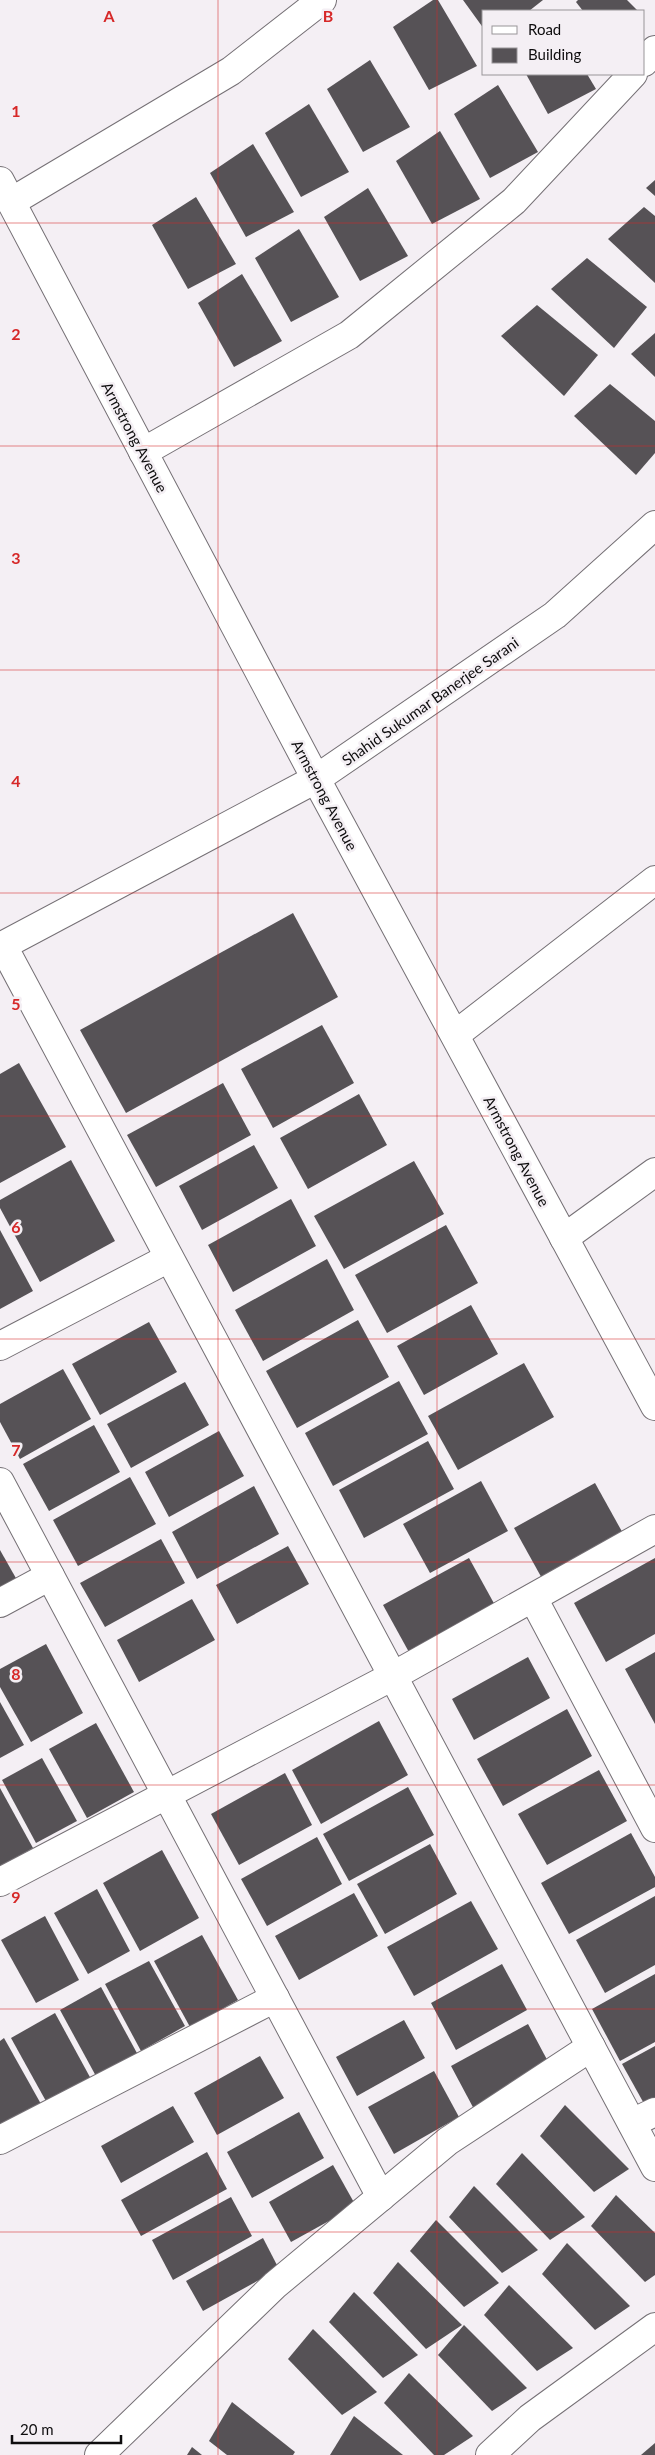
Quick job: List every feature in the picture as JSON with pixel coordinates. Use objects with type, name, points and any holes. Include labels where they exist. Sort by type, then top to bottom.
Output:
[{"type":"street","points":[[6,192],[231,71],[322,0]]},
{"type":"street","points":[[645,61],[655,50]]},
{"type":"street","points":[[144,452],[350,335],[514,201],[632,75]]},
{"type":"street","name":"Armstrong Avenue","points":[[6,192],[316,779],[655,1406]]},
{"type":"street","name":"Shahid Sukumar Banerjee Sarani","points":[[1,947],[316,779],[555,614],[655,526]]},
{"type":"street","points":[[455,1035],[655,880]]},
{"type":"street","points":[[1,947],[170,1258],[591,2047],[643,2117],[655,2167]]},
{"type":"street","points":[[564,1238],[655,1172]]},
{"type":"street","points":[[0,1346],[170,1258]]},
{"type":"street","points":[[0,1482],[381,2197]]},
{"type":"street","points":[[0,1882],[393,1676],[655,1529]]},
{"type":"street","points":[[0,1603],[50,1576]]},
{"type":"street","points":[[533,1598],[655,1828]]},
{"type":"street","points":[[0,2140],[275,1998]]},
{"type":"street","points":[[99,2455],[275,2285],[448,2140],[591,2047]]},
{"type":"street","points":[[490,2455],[530,2418],[655,2327]]},
{"type":"building","points":[[433,0],[438,0],[477,66],[429,90],[393,27]]},
{"type":"building","points":[[463,0],[543,0],[530,10],[482,10],[482,26]]},
{"type":"building","points":[[578,0],[627,0],[637,10],[582,10],[576,2]]},
{"type":"building","points":[[370,60],[410,127],[363,152],[327,89]]},
{"type":"building","points":[[527,75],[588,75],[596,89],[548,114]]},
{"type":"building","points":[[498,85],[538,152],[490,178],[454,114]]},
{"type":"building","points":[[309,104],[349,172],[301,197],[265,133]]},
{"type":"building","points":[[440,131],[480,199],[432,224],[396,161]]},
{"type":"building","points":[[253,144],[294,212],[246,237],[210,173]]},
{"type":"building","points":[[655,180],[655,196],[646,188]]},
{"type":"building","points":[[368,188],[408,256],[360,281],[324,217]]},
{"type":"building","points":[[196,197],[236,264],[188,289],[152,225]]},
{"type":"building","points":[[644,207],[655,216],[655,283],[608,239]]},
{"type":"building","points":[[299,229],[339,297],[291,322],[255,258]]},
{"type":"building","points":[[587,258],[647,307],[614,348],[551,289]]},
{"type":"building","points":[[242,274],[282,341],[234,367],[198,303]]},
{"type":"building","points":[[537,305],[598,355],[564,396],[501,336]]},
{"type":"building","points":[[655,333],[655,377],[631,354]]},
{"type":"building","points":[[610,384],[655,421],[655,453],[636,475],[574,416]]},
{"type":"building","points":[[293,913],[338,997],[126,1113],[80,1030]]},
{"type":"building","points":[[322,1025],[354,1083],[273,1128],[241,1069]]},
{"type":"building","points":[[19,1063],[66,1147],[0,1183],[0,1074]]},
{"type":"building","points":[[223,1083],[251,1135],[156,1187],[127,1135]]},
{"type":"building","points":[[359,1094],[387,1145],[308,1189],[280,1138]]},
{"type":"building","points":[[254,1145],[278,1188],[202,1230],[179,1186]]},
{"type":"building","points":[[71,1160],[115,1241],[40,1282],[0,1208],[0,1200]]},
{"type":"building","points":[[414,1161],[444,1214],[344,1269],[314,1216]]},
{"type":"building","points":[[291,1199],[316,1246],[233,1292],[208,1245]]},
{"type":"building","points":[[446,1225],[478,1283],[387,1333],[355,1275]]},
{"type":"building","points":[[0,1230],[33,1291],[0,1309]]},
{"type":"building","points":[[327,1259],[354,1310],[263,1361],[235,1310]]},
{"type":"building","points":[[471,1305],[498,1354],[424,1395],[397,1346]]},
{"type":"building","points":[[358,1320],[389,1377],[297,1428],[266,1371]]},
{"type":"building","points":[[149,1322],[177,1372],[100,1415],[72,1364]]},
{"type":"building","points":[[524,1363],[554,1417],[458,1470],[428,1416]]},
{"type":"building","points":[[63,1369],[91,1419],[20,1459],[0,1422],[0,1404]]},
{"type":"building","points":[[399,1381],[428,1434],[333,1486],[305,1433]]},
{"type":"building","points":[[185,1382],[209,1425],[131,1468],[107,1424]]},
{"type":"building","points":[[94,1425],[120,1472],[49,1511],[23,1464]]},
{"type":"building","points":[[219,1431],[244,1476],[169,1517],[145,1472]]},
{"type":"building","points":[[428,1441],[454,1489],[364,1538],[339,1490]]},
{"type":"building","points":[[130,1477],[156,1524],[78,1566],[53,1520]]},
{"type":"building","points":[[481,1481],[508,1531],[430,1573],[403,1524]]},
{"type":"building","points":[[595,1483],[625,1537],[544,1582],[514,1528]]},
{"type":"building","points":[[254,1486],[279,1534],[197,1579],[172,1532]]},
{"type":"building","points":[[161,1539],[185,1583],[105,1627],[80,1583]]},
{"type":"building","points":[[288,1546],[309,1584],[237,1624],[216,1585]]},
{"type":"building","points":[[0,1550],[17,1580],[0,1589]]},
{"type":"building","points":[[469,1558],[496,1607],[410,1654],[383,1605]]},
{"type":"building","points":[[655,1558],[655,1634],[606,1662],[574,1603]]},
{"type":"building","points":[[192,1599],[215,1640],[139,1682],[117,1640]]},
{"type":"building","points":[[46,1644],[83,1713],[31,1742],[0,1687],[0,1669]]},
{"type":"building","points":[[655,1652],[655,1724],[625,1669]]},
{"type":"building","points":[[528,1657],[550,1698],[474,1740],[452,1699]]},
{"type":"building","points":[[0,1702],[24,1745],[0,1758]]},
{"type":"building","points":[[567,1709],[592,1756],[503,1806],[477,1759]]},
{"type":"building","points":[[379,1721],[408,1775],[321,1824],[292,1770]]},
{"type":"building","points":[[96,1723],[134,1792],[87,1818],[49,1749]]},
{"type":"building","points":[[42,1758],[77,1821],[36,1843],[2,1780]]},
{"type":"building","points":[[599,1770],[627,1821],[547,1865],[518,1814]]},
{"type":"building","points":[[285,1773],[312,1825],[239,1865],[211,1814]]},
{"type":"building","points":[[408,1787],[434,1835],[349,1881],[323,1834]]},
{"type":"building","points":[[0,1788],[33,1848],[0,1867]]},
{"type":"building","points":[[631,1833],[655,1877],[655,1887],[569,1934],[541,1883]]},
{"type":"building","points":[[317,1837],[342,1884],[267,1926],[241,1879]]},
{"type":"building","points":[[430,1844],[457,1894],[385,1934],[357,1884]]},
{"type":"building","points":[[162,1850],[199,1918],[140,1951],[103,1883]]},
{"type":"building","points":[[97,1889],[130,1951],[88,1974],[54,1913]]},
{"type":"building","points":[[354,1893],[378,1936],[299,1980],[275,1936]]},
{"type":"building","points":[[655,1896],[655,1965],[605,1993],[576,1940]]},
{"type":"building","points":[[471,1901],[498,1949],[414,1996],[387,1947]]},
{"type":"building","points":[[45,1916],[79,1980],[36,2003],[1,1940]]},
{"type":"building","points":[[202,1935],[238,2000],[190,2027],[154,1961]]},
{"type":"building","points":[[149,1961],[185,2026],[141,2051],[105,1984]]},
{"type":"building","points":[[502,1964],[527,2010],[456,2050],[431,2003]]},
{"type":"building","points":[[655,1974],[655,2042],[620,2061],[592,2009]]},
{"type":"building","points":[[101,1987],[138,2055],[97,2078],[60,2010]]},
{"type":"building","points":[[55,2013],[91,2079],[47,2103],[11,2038]]},
{"type":"building","points":[[404,2020],[425,2058],[357,2096],[336,2057]]},
{"type":"building","points":[[528,2024],[552,2069],[475,2111],[451,2066]]},
{"type":"building","points":[[4,2038],[41,2104],[0,2127],[0,2041]]},
{"type":"building","points":[[655,2046],[655,2105],[647,2109],[622,2064]]},
{"type":"building","points":[[260,2056],[284,2098],[217,2135],[194,2093]]},
{"type":"building","points":[[434,2071],[459,2117],[394,2154],[368,2107]]},
{"type":"building","points":[[565,2105],[629,2169],[594,2192],[540,2136]]},
{"type":"building","points":[[173,2106],[194,2142],[121,2183],[101,2146]]},
{"type":"building","points":[[299,2112],[324,2158],[252,2198],[227,2152]]},
{"type":"building","points":[[207,2152],[227,2189],[141,2236],[121,2200]]},
{"type":"building","points":[[522,2153],[585,2217],[550,2240],[496,2184]]},
{"type":"building","points":[[333,2165],[356,2206],[291,2242],[269,2202]]},
{"type":"building","points":[[474,2186],[538,2250],[502,2273],[449,2217]]},
{"type":"building","points":[[616,2195],[655,2233],[655,2275],[645,2282],[591,2226]]},
{"type":"building","points":[[231,2197],[252,2236],[173,2280],[152,2240]]},
{"type":"building","points":[[436,2220],[499,2283],[464,2307],[410,2251]]},
{"type":"building","points":[[263,2238],[279,2269],[203,2311],[186,2281]]},
{"type":"building","points":[[567,2243],[630,2306],[595,2330],[542,2274]]},
{"type":"building","points":[[398,2262],[462,2325],[426,2349],[373,2293]]},
{"type":"building","points":[[509,2285],[573,2348],[537,2371],[484,2315]]},
{"type":"building","points":[[354,2292],[418,2355],[383,2378],[329,2322]]},
{"type":"building","points":[[464,2325],[527,2388],[492,2411],[438,2355]]},
{"type":"building","points":[[313,2329],[377,2392],[342,2415],[288,2359]]},
{"type":"building","points":[[409,2373],[473,2436],[444,2455],[434,2455],[384,2403]]},
{"type":"building","points":[[232,2402],[295,2452],[293,2455],[227,2455],[209,2441]]},
{"type":"building","points":[[354,2416],[403,2455],[330,2455]]},
{"type":"building","points":[[655,2443],[655,2455],[641,2455]]},
{"type":"building","points":[[192,2447],[202,2455],[187,2455]]}]
